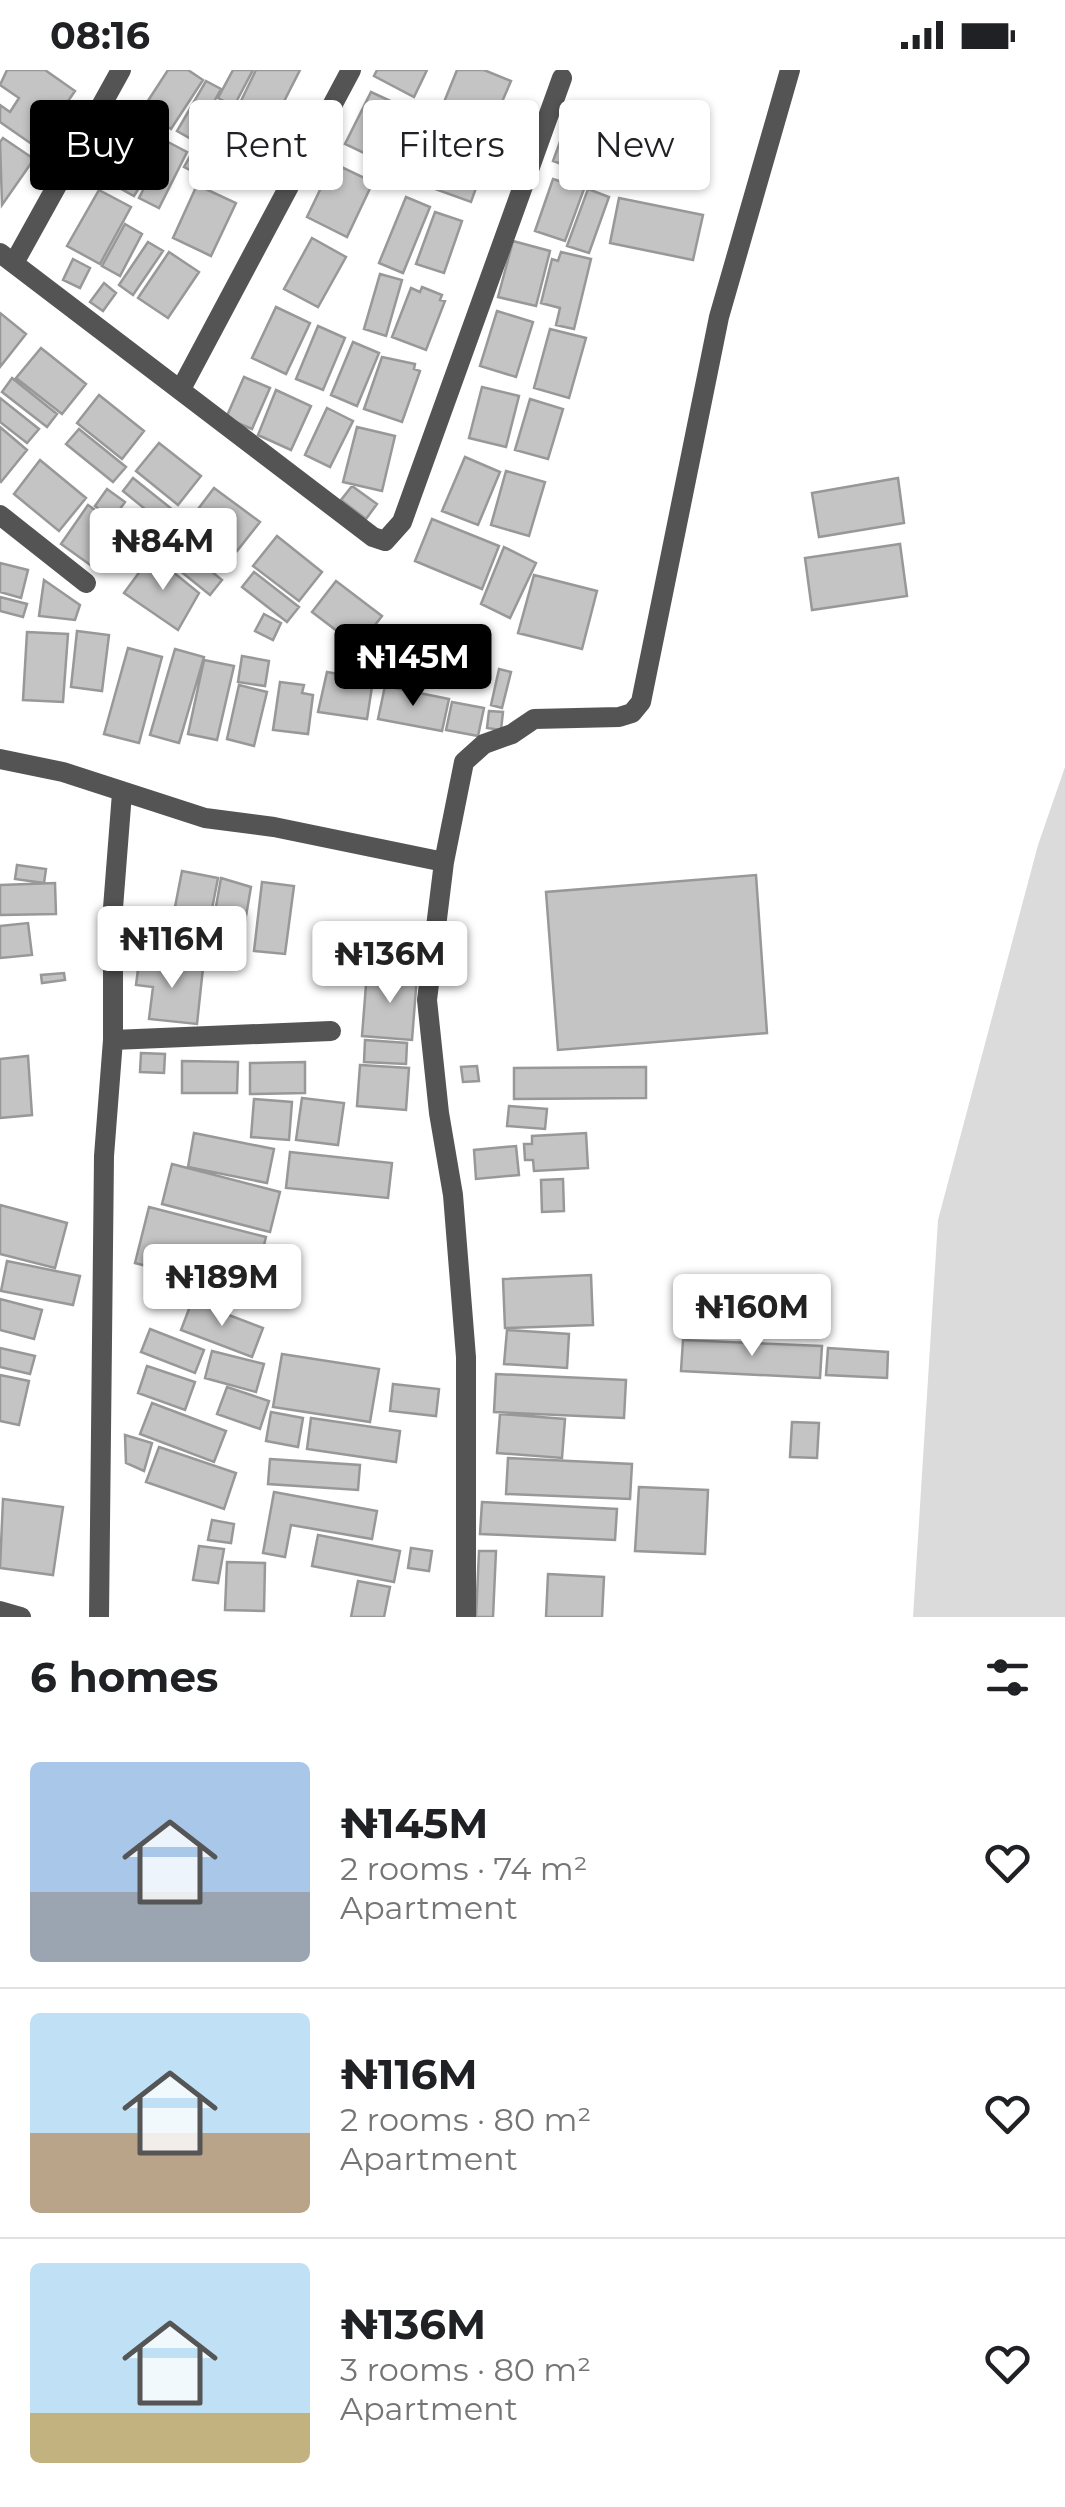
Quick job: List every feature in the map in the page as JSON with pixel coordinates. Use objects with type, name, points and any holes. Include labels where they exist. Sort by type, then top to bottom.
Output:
[{"type":"street","points":[[121,70],[7,258],[373,537],[385,541],[394,534],[408,503],[562,78]]},
{"type":"street","points":[[180,388],[351,70]]},
{"type":"street","points":[[466,1617],[466,1357],[452,1195],[427,1000],[444,862],[464,762],[484,744],[512,734],[534,718],[619,717],[632,713],[640,702],[719,317],[790,70]]},
{"type":"street","points":[[0,515],[86,583]]},
{"type":"street","points":[[0,759],[63,772],[205,818],[274,827],[444,862]]},
{"type":"street","points":[[99,1617],[104,1156],[113,1040],[110,982],[122,793]]},
{"type":"street","points":[[113,1040],[332,1031]]},
{"type":"street","points":[[0,1611],[22,1617]]},
{"type":"shaded area","points":[[1065,767],[1065,1617],[913,1617],[938,1220],[1038,845]]},
{"type":"building","points":[[7,70],[45,70],[75,91],[69,100],[30,100],[30,143],[0,122],[0,105],[10,112],[19,98],[0,85]]},
{"type":"building","points":[[168,70],[188,70],[203,80],[171,129],[169,100],[148,100]]},
{"type":"building","points":[[233,70],[253,70],[237,100],[218,98]]},
{"type":"building","points":[[256,70],[300,70],[285,100],[241,100]]},
{"type":"building","points":[[377,70],[427,70],[414,97],[374,76]]},
{"type":"building","points":[[457,70],[484,70],[511,81],[503,100],[445,100]]},
{"type":"building","points":[[206,81],[221,89],[215,100],[195,100]]},
{"type":"building","points":[[371,92],[388,100],[367,100]]},
{"type":"building","points":[[363,108],[363,153],[345,144]]},
{"type":"building","points":[[189,110],[189,138],[177,131]]},
{"type":"building","points":[[3,138],[30,156],[30,165],[2,205]]},
{"type":"building","points":[[169,143],[187,152],[169,188]]},
{"type":"building","points":[[343,168],[363,177],[363,190],[369,190],[347,237],[307,217],[320,190],[343,190]]},
{"type":"building","points":[[553,179],[559,181],[559,190],[584,190],[565,241],[535,231]]},
{"type":"building","points":[[99,190],[131,207],[100,264],[67,246]]},
{"type":"building","points":[[143,190],[168,190],[159,208],[139,198]]},
{"type":"building","points":[[195,190],[208,190],[236,203],[211,256],[173,238]]},
{"type":"building","points":[[438,190],[475,190],[471,202]]},
{"type":"building","points":[[588,190],[609,197],[589,253],[567,246]]},
{"type":"building","points":[[406,197],[430,207],[403,273],[379,263]]},
{"type":"building","points":[[619,198],[703,215],[693,260],[610,243]]},
{"type":"building","points":[[435,212],[462,221],[444,273],[416,264]]},
{"type":"building","points":[[125,224],[142,234],[120,276],[102,266]]},
{"type":"building","points":[[312,238],[346,257],[318,307],[284,289]]},
{"type":"building","points":[[513,241],[550,251],[536,306],[498,297]]},
{"type":"building","points":[[148,242],[163,251],[133,295],[119,285]]},
{"type":"building","points":[[169,252],[199,272],[168,318],[138,298]]},
{"type":"building","points":[[561,252],[591,259],[574,329],[556,325],[560,308],[541,303],[552,259],[558,261]]},
{"type":"building","points":[[73,259],[90,268],[80,288],[63,280]]},
{"type":"building","points":[[380,274],[402,280],[386,336],[364,329]]},
{"type":"building","points":[[104,283],[116,293],[103,311],[90,302]]},
{"type":"building","points":[[422,287],[442,295],[440,300],[445,301],[426,350],[392,337],[411,288],[420,292]]},
{"type":"building","points":[[276,307],[310,323],[286,374],[252,358]]},
{"type":"building","points":[[497,311],[533,322],[516,377],[480,366]]},
{"type":"building","points":[[0,313],[26,334],[0,367]]},
{"type":"building","points":[[318,326],[345,338],[323,390],[296,379]]},
{"type":"building","points":[[550,329],[586,338],[569,398],[534,388]]},
{"type":"building","points":[[353,342],[379,353],[357,406],[331,395]]},
{"type":"building","points":[[41,348],[86,384],[62,414],[16,378]]},
{"type":"building","points":[[382,357],[415,364],[414,369],[420,371],[402,422],[364,409]]},
{"type":"building","points":[[244,377],[270,388],[252,429],[226,418]]},
{"type":"building","points":[[12,378],[57,414],[47,427],[2,392]]},
{"type":"building","points":[[482,387],[519,396],[506,447],[469,438]]},
{"type":"building","points":[[276,390],[311,406],[291,450],[258,435]]},
{"type":"building","points":[[99,395],[144,431],[122,459],[77,423]]},
{"type":"building","points":[[0,398],[39,429],[27,443],[0,422]]},
{"type":"building","points":[[530,399],[563,409],[548,459],[515,450]]},
{"type":"building","points":[[327,408],[353,421],[330,467],[305,455]]},
{"type":"building","points":[[0,427],[27,450],[1,482],[0,481]]},
{"type":"building","points":[[357,427],[395,436],[382,491],[343,482]]},
{"type":"building","points":[[79,429],[126,467],[113,482],[66,444]]},
{"type":"building","points":[[159,443],[201,476],[178,505],[136,471]]},
{"type":"building","points":[[465,457],[500,472],[478,525],[442,511]]},
{"type":"building","points":[[40,460],[86,498],[59,531],[14,494]]},
{"type":"building","points":[[506,471],[545,482],[529,536],[491,525]]},
{"type":"building","points":[[133,478],[183,518],[172,531],[123,491]]},
{"type":"building","points":[[898,478],[904,523],[819,537],[812,493]]},
{"type":"building","points":[[352,486],[377,504],[366,519],[341,500]]},
{"type":"building","points":[[214,488],[260,522],[237,551],[192,517]]},
{"type":"building","points":[[107,489],[125,502],[112,520],[95,506]]},
{"type":"building","points":[[88,505],[139,541],[119,568],[104,558],[96,569],[61,544]]},
{"type":"building","points":[[432,519],[499,546],[482,589],[415,561]]},
{"type":"building","points":[[194,524],[234,555],[222,571],[181,540]]},
{"type":"building","points":[[277,536],[322,572],[299,601],[253,566]]},
{"type":"building","points":[[170,538],[222,580],[210,595],[158,553]]},
{"type":"building","points":[[900,544],[907,596],[812,610],[805,558]]},
{"type":"building","points":[[504,547],[536,563],[510,618],[481,604]]},
{"type":"building","points":[[152,555],[199,593],[178,630],[124,593]]},
{"type":"building","points":[[0,563],[28,570],[21,598],[0,592]]},
{"type":"building","points":[[254,572],[299,607],[287,622],[242,587]]},
{"type":"building","points":[[534,575],[597,591],[582,649],[518,633]]},
{"type":"building","points":[[44,580],[80,605],[75,620],[39,616]]},
{"type":"building","points":[[336,581],[382,616],[358,647],[312,612]]},
{"type":"building","points":[[0,597],[27,604],[23,617],[0,611]]},
{"type":"building","points":[[264,614],[281,623],[273,640],[255,631]]},
{"type":"building","points":[[77,631],[109,635],[102,691],[71,687]]},
{"type":"building","points":[[27,632],[68,634],[63,702],[23,700]]},
{"type":"building","points":[[128,648],[162,657],[139,743],[104,734]]},
{"type":"building","points":[[175,649],[204,657],[179,743],[150,735]]},
{"type":"building","points":[[242,656],[269,661],[265,686],[238,682]]},
{"type":"building","points":[[204,660],[234,666],[217,740],[188,734]]},
{"type":"building","points":[[499,669],[511,672],[502,708],[491,705]]},
{"type":"building","points":[[327,672],[373,680],[367,719],[318,712]]},
{"type":"building","points":[[280,682],[304,685],[302,693],[313,695],[308,734],[273,730]]},
{"type":"building","points":[[239,685],[267,692],[254,746],[227,739]]},
{"type":"building","points":[[385,686],[449,699],[442,731],[378,719]]},
{"type":"building","points":[[452,702],[484,708],[478,736],[446,730]]},
{"type":"building","points":[[489,711],[503,712],[501,730],[487,728]]},
{"type":"building","points":[[17,865],[46,869],[44,883],[15,879]]},
{"type":"building","points":[[182,871],[218,878],[204,950],[168,943]]},
{"type":"building","points":[[756,875],[767,1033],[558,1050],[546,892]]},
{"type":"building","points":[[221,878],[251,887],[240,951],[209,946]]},
{"type":"building","points":[[262,882],[294,886],[285,954],[254,951]]},
{"type":"building","points":[[55,883],[56,914],[0,915],[0,885]]},
{"type":"building","points":[[28,923],[32,955],[0,958],[0,926]]},
{"type":"building","points":[[139,962],[203,968],[197,1024],[149,1019],[153,987],[136,985]]},
{"type":"building","points":[[367,972],[417,976],[412,1040],[362,1036]]},
{"type":"building","points":[[64,973],[65,980],[42,983],[41,975]]},
{"type":"building","points":[[365,1040],[407,1043],[406,1064],[364,1062]]},
{"type":"building","points":[[141,1053],[165,1054],[164,1073],[140,1072]]},
{"type":"building","points":[[28,1056],[32,1115],[0,1118],[0,1059]]},
{"type":"building","points":[[182,1061],[238,1062],[237,1093],[182,1093]]},
{"type":"building","points":[[305,1062],[305,1093],[250,1094],[250,1063]]},
{"type":"building","points":[[360,1065],[409,1068],[406,1110],[357,1106]]},
{"type":"building","points":[[477,1066],[479,1081],[463,1082],[461,1067]]},
{"type":"building","points":[[646,1067],[646,1098],[514,1099],[514,1068]]},
{"type":"building","points":[[302,1098],[344,1103],[338,1145],[296,1140]]},
{"type":"building","points":[[254,1099],[292,1102],[289,1140],[251,1137]]},
{"type":"building","points":[[509,1106],[547,1109],[545,1129],[507,1126]]},
{"type":"building","points":[[194,1133],[274,1149],[267,1183],[188,1167]]},
{"type":"building","points":[[586,1133],[588,1168],[534,1171],[533,1160],[525,1160],[524,1144],[532,1144],[532,1136]]},
{"type":"building","points":[[516,1146],[519,1175],[476,1179],[474,1150]]},
{"type":"building","points":[[290,1152],[392,1163],[388,1198],[286,1188]]},
{"type":"building","points":[[172,1164],[280,1192],[270,1232],[162,1204]]},
{"type":"building","points":[[563,1179],[564,1211],[542,1212],[541,1180]]},
{"type":"building","points":[[0,1205],[67,1223],[55,1268],[0,1254]]},
{"type":"building","points":[[149,1207],[266,1237],[252,1293],[135,1263]]},
{"type":"building","points":[[7,1261],[80,1276],[73,1305],[1,1291]]},
{"type":"building","points":[[591,1275],[593,1325],[505,1328],[503,1279]]},
{"type":"building","points":[[0,1299],[42,1310],[34,1339],[0,1330]]},
{"type":"building","points":[[192,1301],[263,1328],[252,1357],[181,1330]]},
{"type":"building","points":[[150,1329],[204,1350],[195,1373],[141,1352]]},
{"type":"building","points":[[507,1330],[569,1334],[567,1368],[504,1364]]},
{"type":"building","points":[[683,1340],[822,1346],[820,1378],[681,1371]]},
{"type":"building","points":[[0,1348],[35,1356],[30,1374],[0,1367]]},
{"type":"building","points":[[828,1348],[888,1352],[887,1378],[826,1375]]},
{"type":"building","points":[[212,1351],[264,1364],[256,1392],[205,1378]]},
{"type":"building","points":[[282,1354],[379,1369],[370,1422],[273,1407]]},
{"type":"building","points":[[147,1366],[195,1382],[185,1410],[138,1393]]},
{"type":"building","points":[[496,1374],[626,1380],[624,1418],[494,1412]]},
{"type":"building","points":[[0,1375],[29,1381],[19,1425],[0,1421]]},
{"type":"building","points":[[393,1384],[439,1389],[436,1416],[390,1411]]},
{"type":"building","points":[[227,1387],[269,1401],[260,1429],[217,1414]]},
{"type":"building","points":[[152,1403],[226,1431],[214,1462],[140,1434]]},
{"type":"building","points":[[271,1412],[303,1418],[298,1447],[266,1441]]},
{"type":"building","points":[[500,1414],[565,1419],[562,1458],[497,1453]]},
{"type":"building","points":[[311,1418],[400,1431],[396,1462],[307,1449]]},
{"type":"building","points":[[792,1422],[819,1423],[817,1458],[790,1457]]},
{"type":"building","points":[[125,1435],[152,1443],[144,1471],[126,1463]]},
{"type":"building","points":[[159,1447],[236,1473],[224,1509],[146,1482]]},
{"type":"building","points":[[508,1458],[632,1464],[630,1499],[506,1494]]},
{"type":"building","points":[[270,1459],[360,1465],[358,1490],[268,1484]]},
{"type":"building","points":[[639,1487],[708,1490],[705,1554],[635,1551]]},
{"type":"building","points":[[274,1492],[377,1511],[372,1539],[291,1525],[285,1557],[263,1553]]},
{"type":"building","points":[[3,1499],[63,1507],[53,1575],[0,1568]]},
{"type":"building","points":[[482,1502],[617,1509],[615,1540],[480,1534]]},
{"type":"building","points":[[212,1520],[234,1524],[231,1543],[208,1540]]},
{"type":"building","points":[[318,1535],[400,1551],[394,1582],[312,1566]]},
{"type":"building","points":[[199,1546],[224,1549],[218,1583],[193,1580]]},
{"type":"building","points":[[411,1548],[432,1551],[429,1571],[408,1568]]},
{"type":"building","points":[[479,1551],[496,1551],[493,1617],[476,1617]]},
{"type":"building","points":[[227,1562],[265,1563],[264,1611],[225,1610]]},
{"type":"building","points":[[548,1574],[604,1577],[602,1617],[546,1617]]},
{"type":"building","points":[[358,1581],[390,1587],[384,1617],[351,1617]]}]
